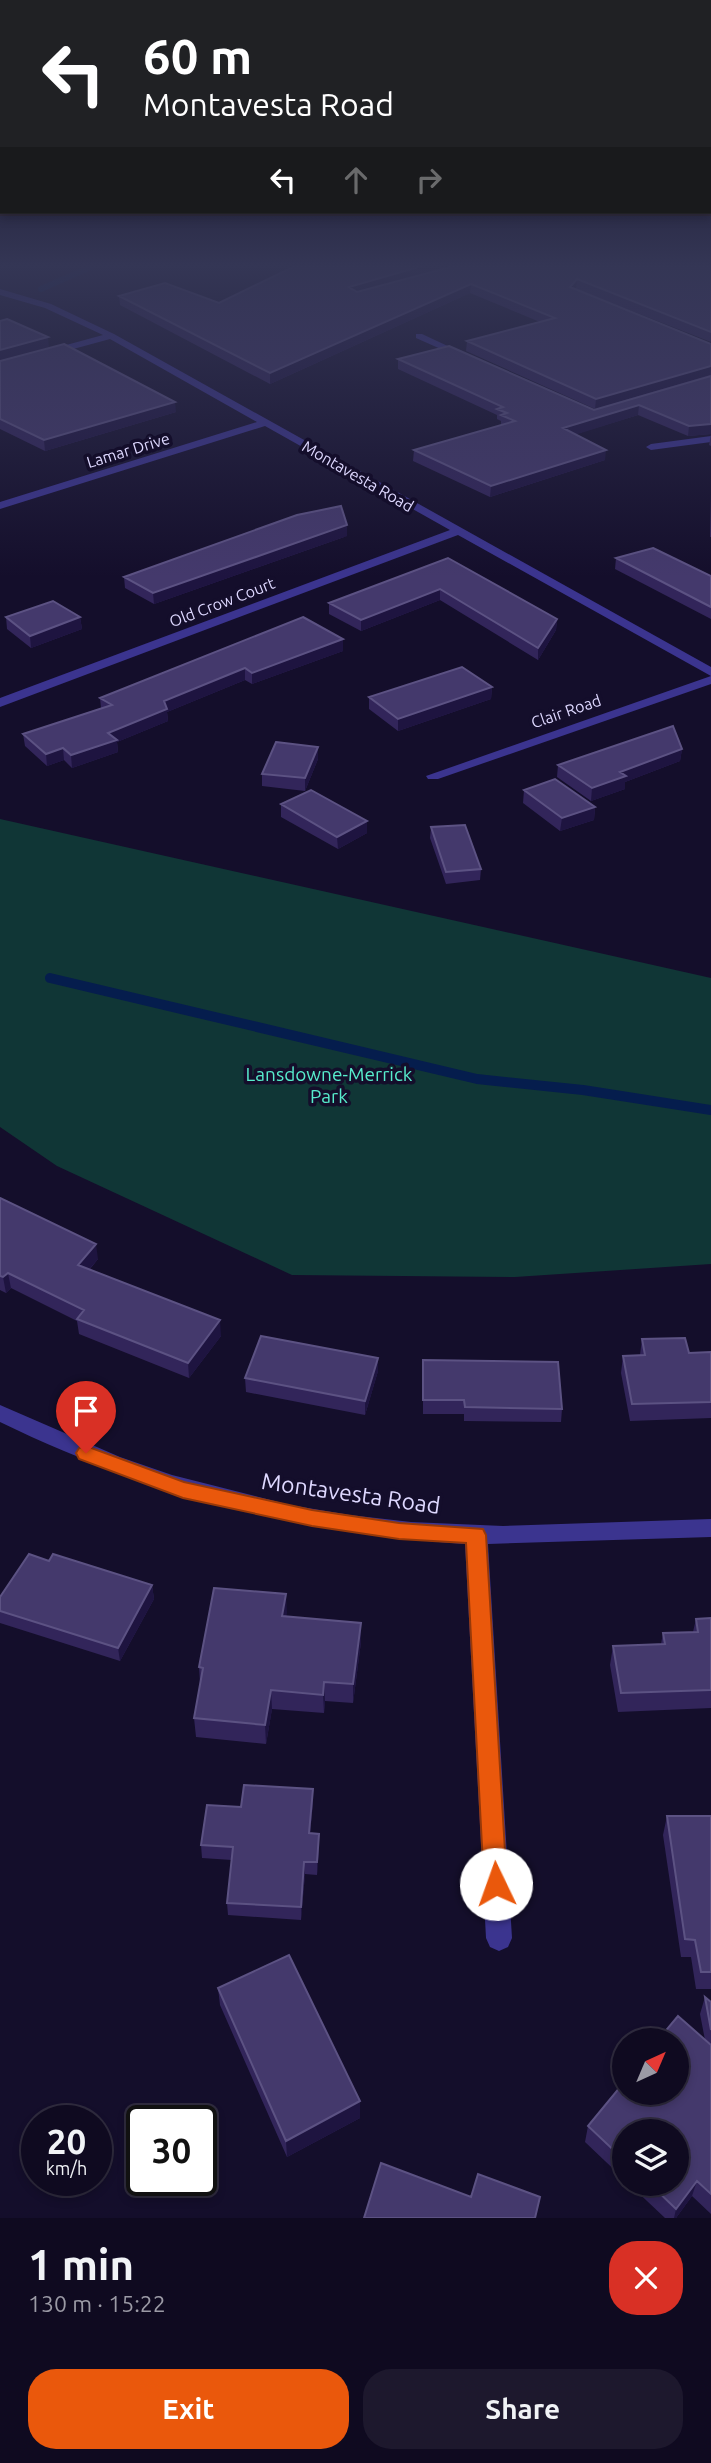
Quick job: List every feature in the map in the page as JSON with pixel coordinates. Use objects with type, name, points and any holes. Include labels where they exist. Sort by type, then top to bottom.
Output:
[{"type":"street","name":"Montavesta Road","points":[[170,370],[456,532],[711,672]]},
{"type":"street","name":"Lamar Drive","points":[[0,506],[264,423]]},
{"type":"street","points":[[651,447],[711,439]]},
{"type":"street","name":"Old Crow Court","points":[[0,703],[456,532]]},
{"type":"street","name":"Clair Road","points":[[433,776],[711,680]]},
{"type":"street","name":"Montavesta Road","points":[[0,1413],[68,1446],[183,1490],[312,1518],[399,1531],[476,1535],[711,1528]]},
{"type":"street","points":[[476,1535],[499,1938]]},
{"type":"green space","name":"Lansdowne-Merrick Park","points":[[0,819],[711,978],[711,1264],[515,1277],[292,1275],[57,1166],[0,1127]]},
{"type":"building","points":[[0,370],[113,370],[175,402],[44,440],[0,419]]},
{"type":"building","points":[[421,370],[502,370],[594,410],[711,376],[711,424],[689,426],[639,405],[563,428],[606,450],[491,486],[414,450],[515,421],[501,415],[507,413],[497,409],[503,407]]},
{"type":"building","points":[[530,370],[699,370],[596,399]]},
{"type":"building","points":[[341,506],[347,525],[153,593],[124,577],[297,515]]},
{"type":"building","points":[[653,548],[711,576],[711,607],[616,558]]},
{"type":"building","points":[[448,558],[557,619],[538,648],[440,589],[361,620],[329,603]]},
{"type":"building","points":[[53,601],[80,617],[30,636],[6,617]]},
{"type":"building","points":[[303,617],[343,639],[252,673],[245,668],[164,701],[167,709],[108,733],[117,740],[71,755],[63,748],[46,754],[23,734],[112,705],[100,698]]},
{"type":"building","points":[[462,667],[492,687],[398,719],[369,697]]},
{"type":"building","points":[[673,726],[682,749],[620,772],[626,776],[592,788],[558,765]]},
{"type":"building","points":[[276,742],[318,747],[305,778],[262,774]]},
{"type":"building","points":[[555,779],[595,807],[562,818],[524,790]]},
{"type":"building","points":[[311,790],[367,821],[337,837],[281,804]]},
{"type":"building","points":[[465,825],[481,869],[446,872],[431,827]]},
{"type":"building","points":[[0,1198],[96,1244],[78,1265],[220,1320],[188,1363],[77,1319],[84,1310],[8,1273],[0,1276]]},
{"type":"building","points":[[261,1336],[378,1358],[365,1401],[245,1378]]},
{"type":"building","points":[[685,1338],[689,1353],[711,1352],[711,1402],[632,1404],[623,1356],[645,1355],[642,1339]]},
{"type":"building","points":[[423,1360],[558,1362],[562,1409],[465,1407],[464,1400],[423,1400]]},
{"type":"building","points":[[29,1554],[49,1561],[53,1554],[152,1585],[118,1648],[0,1611],[0,1597]]},
{"type":"building","points":[[214,1588],[286,1594],[282,1616],[361,1623],[353,1684],[324,1682],[323,1695],[271,1690],[265,1725],[194,1718],[203,1668],[199,1667]]},
{"type":"building","points":[[711,1618],[711,1690],[621,1693],[613,1646],[665,1644],[663,1633],[698,1632],[696,1619]]},
{"type":"building","points":[[244,1785],[313,1789],[309,1833],[319,1834],[317,1862],[304,1862],[301,1907],[227,1903],[233,1847],[201,1845],[207,1805],[241,1807]]},
{"type":"building","points":[[667,1816],[711,1816],[711,1972],[701,1972],[695,1940],[685,1939]]},
{"type":"building","points":[[289,1955],[360,2101],[286,2141],[218,1988]]},
{"type":"building","points":[[705,1997],[711,2002],[711,2030]]},
{"type":"building","points":[[678,2016],[711,2045],[711,2194],[697,2181],[689,2192],[689,2119],[612,2119],[612,2149],[588,2126],[612,2097],[612,2105],[690,2105],[690,2028],[668,2028]]},
{"type":"building","points":[[381,2163],[471,2197],[478,2174],[540,2197],[535,2218],[364,2218]]},
{"type":"building","points":[[662,2196],[686,2196],[676,2209]]},
{"type":"waterway","points":[[50,978],[477,1079],[583,1090],[711,1110]]},
{"type":"route","points":[[86,1453],[183,1490],[312,1518],[399,1531],[476,1535],[496,1884]]}]
